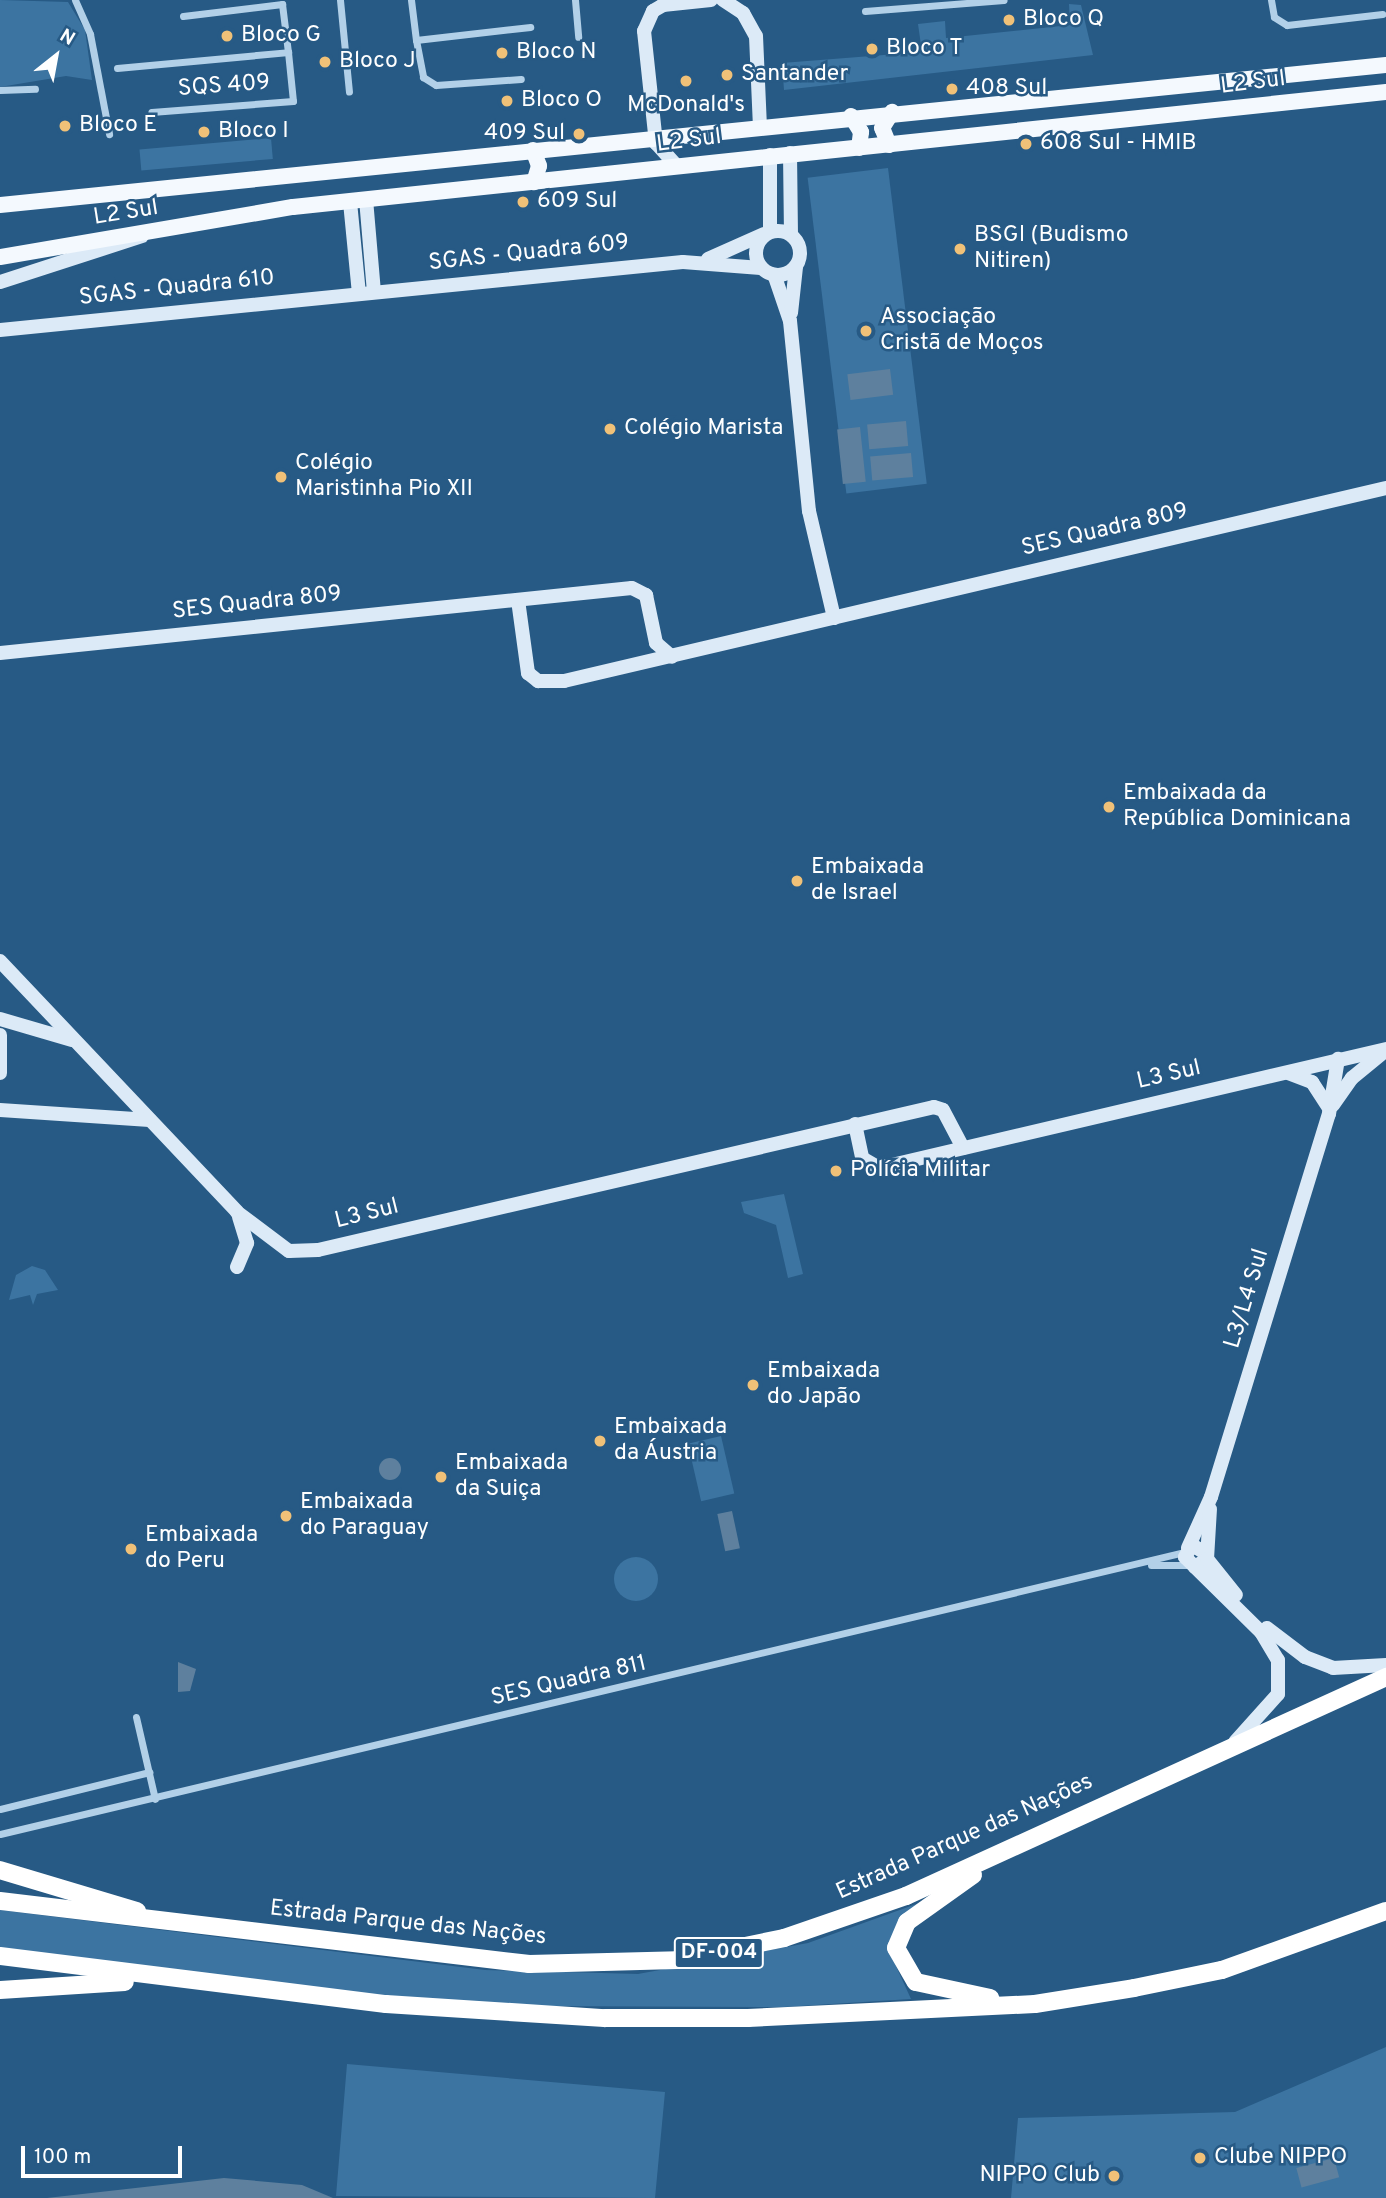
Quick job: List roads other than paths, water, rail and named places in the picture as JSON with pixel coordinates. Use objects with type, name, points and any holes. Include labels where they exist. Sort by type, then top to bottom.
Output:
[{"type":"highway","name":"Estrada Parque das Nações","points":[[0,1901],[529,1964],[677,1960],[784,1938],[871,1910],[1004,1852],[1235,1742],[1386,1677]]},
{"type":"highway","points":[[1004,1852],[907,1922],[896,1948],[899,1962],[916,1982],[933,1989],[1035,2004]]},
{"type":"highway","points":[[0,1870],[166,1922]]},
{"type":"highway","points":[[0,1956],[386,2004],[606,2018],[1035,2004],[1222,1970],[1386,1911]]},
{"type":"highway","points":[[0,1990],[37,1983],[195,1981]]},
{"type":"main road","name":"L2 Sul","points":[[0,206],[655,139],[851,116],[1115,93],[1386,65]]},
{"type":"main road","points":[[1363,67],[1372,79],[1368,94]]},
{"type":"main road","name":"L2 Sul","points":[[0,257],[358,201],[770,155],[1119,122],[1386,92]]},
{"type":"main road","points":[[1115,93],[1111,107],[1119,122]]},
{"type":"main road","points":[[1078,96],[1092,108],[1088,125]]},
{"type":"main road","points":[[889,145],[882,128],[892,112]]},
{"type":"main road","points":[[851,116],[861,132],[859,148]]},
{"type":"main road","points":[[533,150],[539,166],[534,182]]},
{"type":"street","points":[[75,0],[90,34],[109,134]]},
{"type":"street","points":[[340,0],[349,92]]},
{"type":"street","points":[[411,0],[422,77],[436,85],[521,79]]},
{"type":"street","points":[[575,0],[578,37]]},
{"type":"street","points":[[677,166],[655,139],[644,31],[667,3],[711,0]]},
{"type":"street","points":[[723,0],[743,13],[756,36],[760,127]]},
{"type":"street","points":[[865,11],[1004,0]]},
{"type":"street","points":[[1272,0],[1273,17],[1287,25],[1382,14]]},
{"type":"street","name":"SQS 409","points":[[151,112],[293,101],[281,2],[183,16]]},
{"type":"street","points":[[416,40],[530,27]]},
{"type":"street","name":"SQS 409","points":[[117,68],[289,52]]},
{"type":"street","points":[[0,90],[35,89]]},
{"type":"street","points":[[790,153],[792,233],[796,267],[790,321],[809,511],[834,618]]},
{"type":"street","points":[[770,155],[767,232],[761,268],[775,277],[790,321]]},
{"type":"street","points":[[358,201],[374,292]]},
{"type":"street","points":[[358,201],[359,293]]},
{"type":"street","points":[[767,232],[792,233]]},
{"type":"street","name":"SGAS - Quadra 609","points":[[704,260],[767,232]]},
{"type":"street","points":[[0,282],[145,235]]},
{"type":"street","name":"SGAS - Quadra 609","points":[[359,293],[704,260],[761,268]]},
{"type":"street","points":[[775,277],[796,267]]},
{"type":"street","name":"SGAS - Quadra 610","points":[[0,330],[359,293]]},
{"type":"street","name":"SES Quadra 809","points":[[518,600],[526,664],[535,680],[564,681],[1386,488]]},
{"type":"street","name":"SES Quadra 809","points":[[0,653],[639,589],[656,643]]},
{"type":"street","points":[[642,664],[656,643],[672,657]]},
{"type":"street","name":"L3 Sul","points":[[0,961],[237,1212],[289,1251],[318,1250],[855,1124],[939,1107],[956,1147]]},
{"type":"street","points":[[0,1019],[74,1040]]},
{"type":"street","points":[[0,1035],[0,1073]]},
{"type":"street","points":[[1283,1073],[1312,1082],[1330,1109],[1352,1078],[1386,1049]]},
{"type":"street","name":"L3 Sul","points":[[855,1124],[869,1166],[1386,1049]]},
{"type":"street","name":"L3/L4 Sul","points":[[1195,1557],[1330,1109],[1353,1056]]},
{"type":"street","name":"L3/L4 Sul","points":[[1330,1109],[1338,1059]]},
{"type":"street","points":[[0,1110],[150,1120]]},
{"type":"street","points":[[237,1212],[247,1243],[237,1267]]},
{"type":"street","points":[[1195,1557],[1262,1623],[1305,1657],[1334,1668],[1386,1665]]},
{"type":"street","points":[[1195,1557],[1261,1632],[1278,1660],[1278,1694],[1235,1742]]},
{"type":"street","name":"SES Quadra 811","points":[[0,1835],[1147,1565],[1195,1557]]},
{"type":"street","name":"SES Quadra 811","points":[[1147,1565],[1195,1557]]},
{"type":"street","points":[[136,1717],[155,1799]]},
{"type":"street","points":[[0,1810],[149,1772]]},
{"type":"place","name":"Bloco Q","points":[[1009,20]]},
{"type":"place","name":"Bloco G","points":[[227,36]]},
{"type":"place","name":"Bloco T","points":[[872,49]]},
{"type":"place","name":"Bloco N","points":[[502,53]]},
{"type":"place","name":"Bloco J","points":[[325,62]]},
{"type":"place","name":"Santander","points":[[727,75]]},
{"type":"place","name":"McDonald's","points":[[686,81]]},
{"type":"place","name":"408 Sul","points":[[952,89]]},
{"type":"place","name":"Bloco O","points":[[507,101]]},
{"type":"place","name":"Bloco E","points":[[65,126]]},
{"type":"place","name":"Bloco I","points":[[204,132]]},
{"type":"place","name":"409 Sul","points":[[579,134]]},
{"type":"place","name":"608 Sul - HMIB","points":[[1026,144]]},
{"type":"place","name":"609 Sul","points":[[523,202]]},
{"type":"place","name":"BSGI (Budismo Nitiren)","points":[[960,249]]},
{"type":"place","name":"Associação Cristã de Moços","points":[[866,331]]},
{"type":"place","name":"Colégio Marista","points":[[610,429]]},
{"type":"place","name":"Colégio Maristinha Pio XII","points":[[281,477]]},
{"type":"place","name":"Embaixada da República Dominicana","points":[[1109,807]]},
{"type":"place","name":"Embaixada de Israel","points":[[797,881]]},
{"type":"place","name":"Polícia Militar","points":[[836,1171]]},
{"type":"place","name":"Embaixada do Japão","points":[[753,1385]]},
{"type":"place","name":"Embaixada da Áustria","points":[[600,1441]]},
{"type":"place","name":"Embaixada da Suiça","points":[[441,1477]]},
{"type":"place","name":"Embaixada do Paraguay","points":[[286,1516]]},
{"type":"place","name":"Embaixada do Peru","points":[[131,1549]]},
{"type":"place","name":"Clube NIPPO","points":[[1200,2158]]},
{"type":"place","name":"NIPPO Club","points":[[1114,2176]]}]
